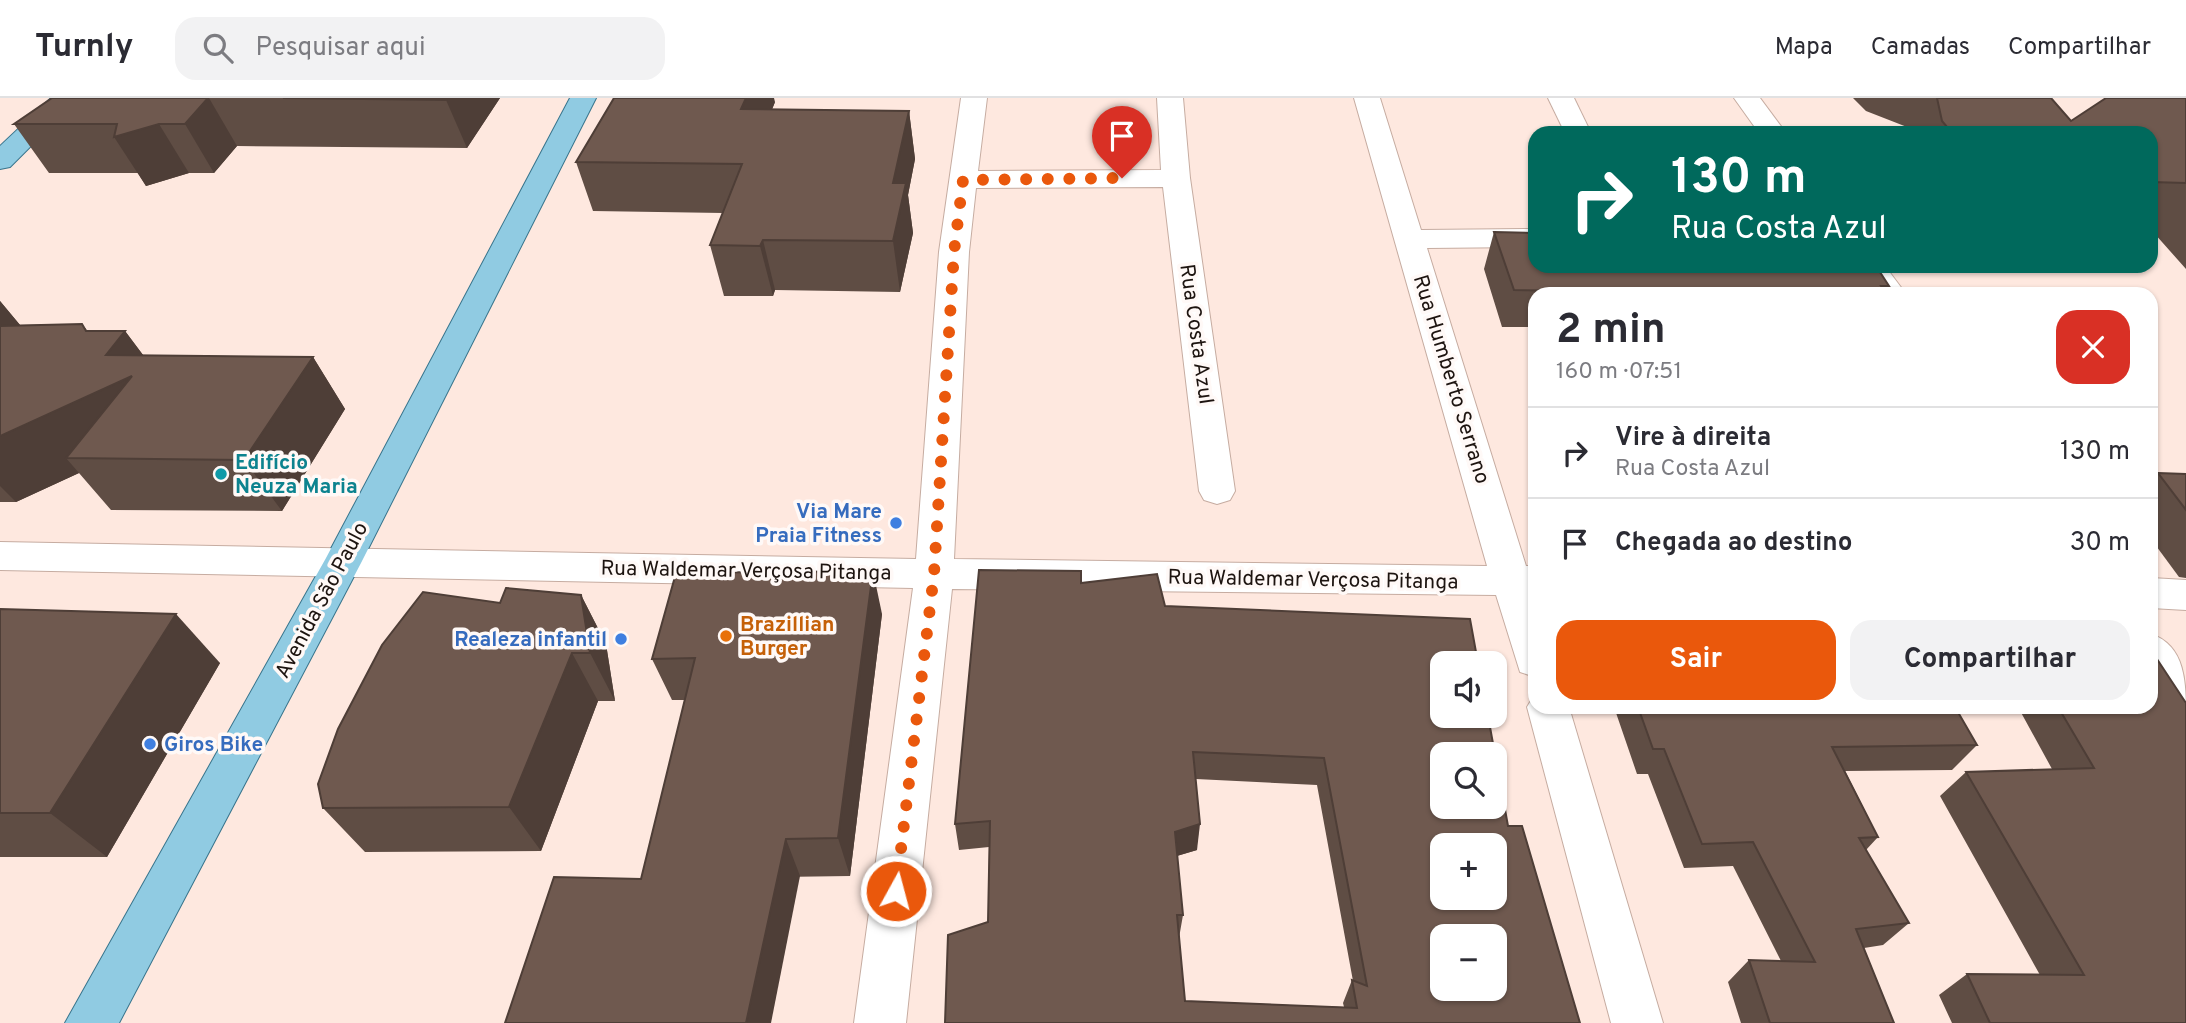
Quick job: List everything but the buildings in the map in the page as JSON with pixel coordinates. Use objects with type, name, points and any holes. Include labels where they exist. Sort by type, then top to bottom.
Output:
[{"type":"main road","points":[[0,161],[66,98]]},
{"type":"main road","name":"Avenida São Paulo","points":[[91,1023],[342,563],[583,98]]},
{"type":"street","points":[[880,1023],[934,574],[954,252],[974,98]]},
{"type":"street","name":"Rua Costa Azul","points":[[1170,98],[1176,178],[1217,491]]},
{"type":"street","name":"Rua Humberto Serrano","points":[[1367,98],[1410,239],[1523,581],[1528,614]]},
{"type":"street","points":[[1561,98],[1575,126]]},
{"type":"street","points":[[1747,98],[1768,126]]},
{"type":"street","points":[[963,180],[1176,178]]},
{"type":"street","points":[[1410,239],[1528,238]]},
{"type":"street","name":"Rua Waldemar Verçosa Pitanga","points":[[0,556],[934,574],[1523,581]]},
{"type":"street","points":[[2158,593],[2186,595]]},
{"type":"street","points":[[2158,660],[2186,700]]},
{"type":"street","points":[[1550,714],[1637,1023]]},
{"type":"place","name":"Edifício Neuza Maria","points":[[221,474]]},
{"type":"place","name":"Via Mare Praia Fitness","points":[[896,523]]},
{"type":"place","name":"Brazillian Burger","points":[[726,636]]},
{"type":"place","name":"Realeza infantil","points":[[621,639]]},
{"type":"place","name":"Giros Bike","points":[[150,744]]},
{"type":"route","points":[[896,891],[934,574],[954,252],[963,180],[1122,178]]}]
